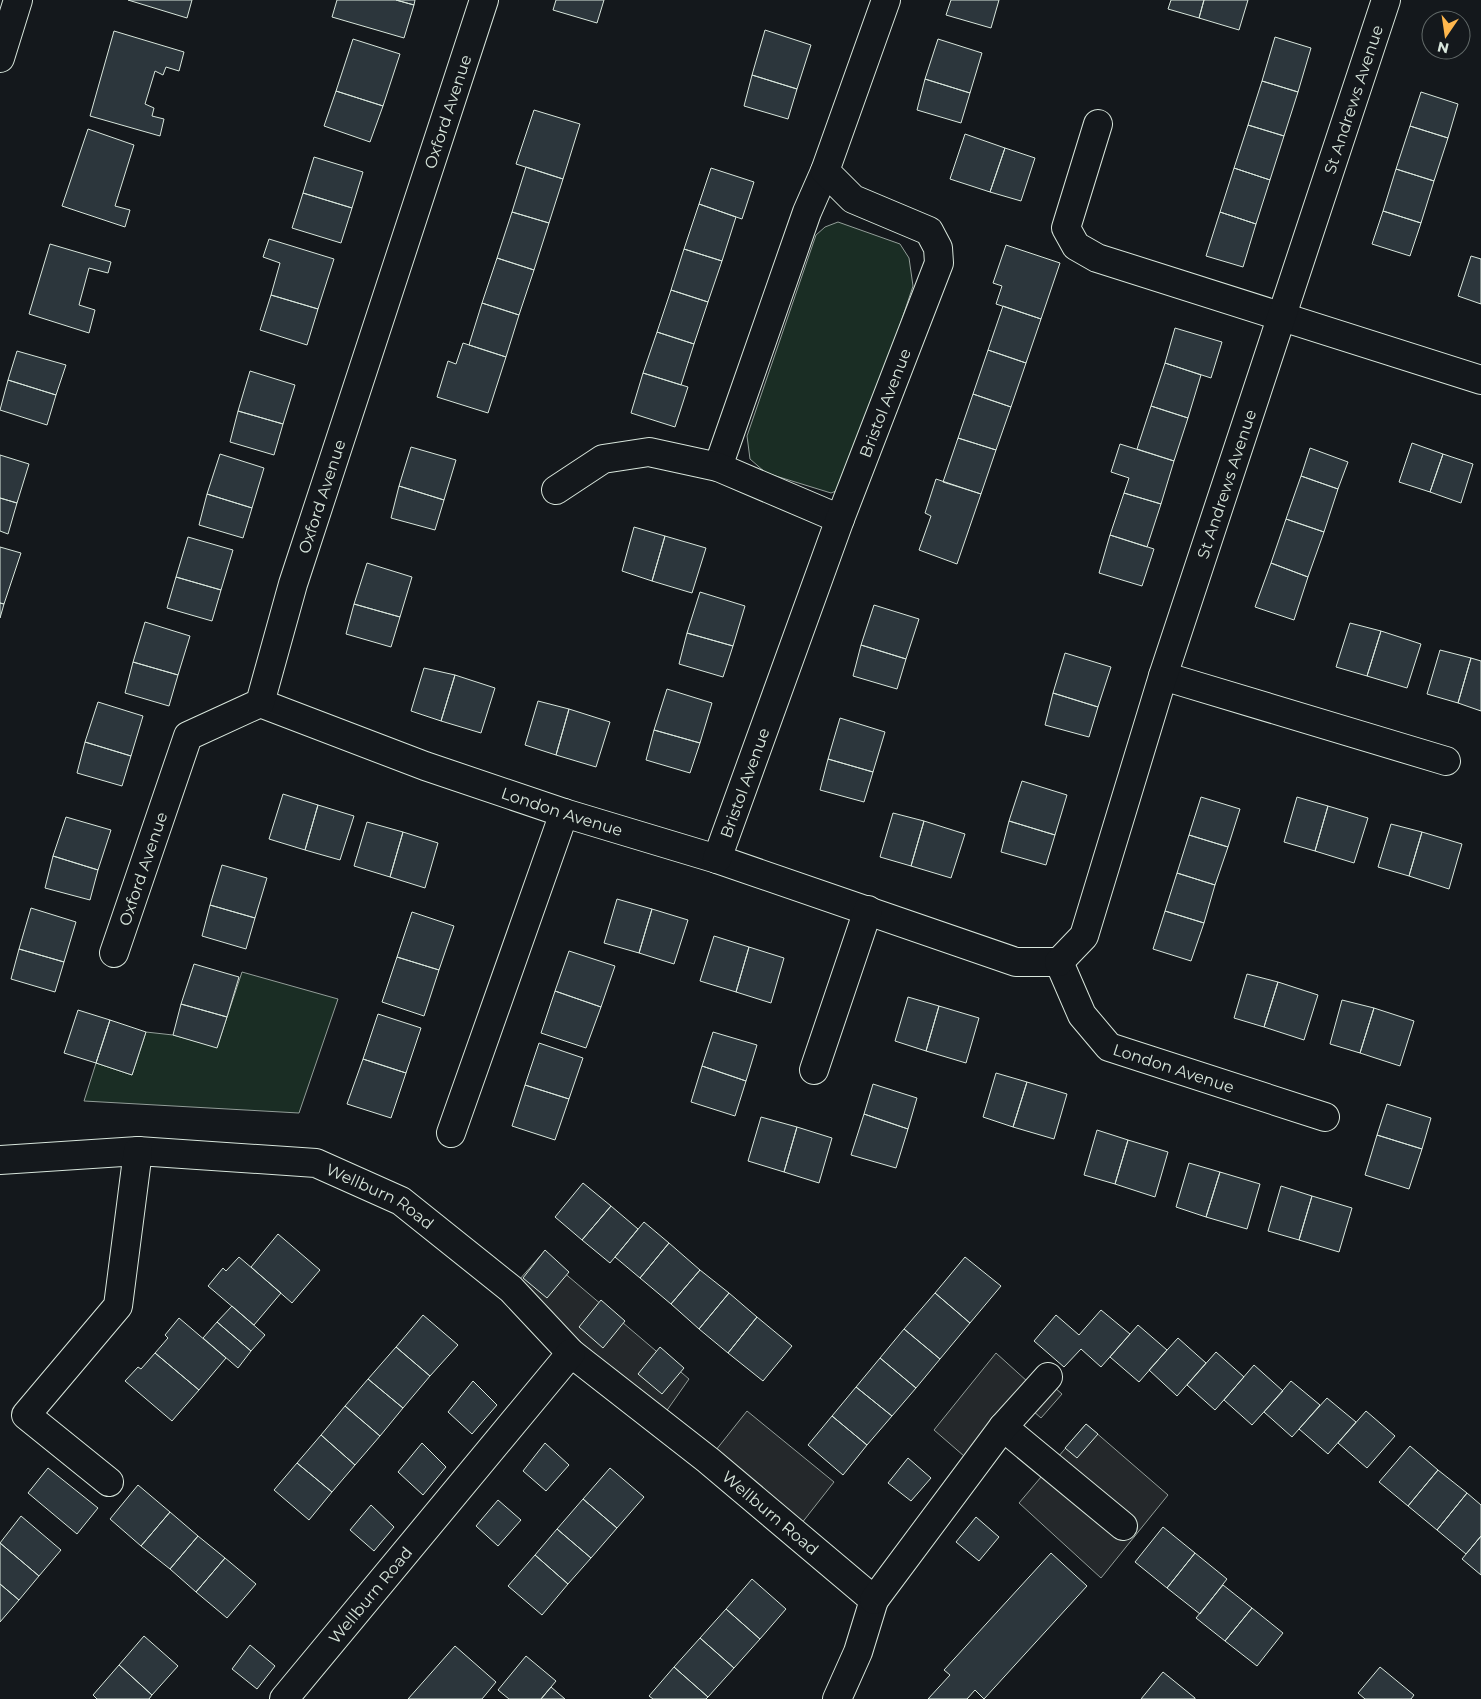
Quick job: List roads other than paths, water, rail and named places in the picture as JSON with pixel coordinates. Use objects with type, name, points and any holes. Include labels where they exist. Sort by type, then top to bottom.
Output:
[{"type":"street","points":[[0,58],[18,0]]},
{"type":"street","name":"Oxford Avenue","points":[[114,952],[188,736],[260,703],[293,584],[484,0]]},
{"type":"street","points":[[718,467],[807,212],[825,171],[886,0]]},
{"type":"street","name":"St Andrews Avenue","points":[[1059,962],[1084,936],[1162,676],[1386,0]]},
{"type":"street","points":[[1098,124],[1066,228],[1076,246],[1097,258],[1481,380]]},
{"type":"street","name":"Bristol Avenue","points":[[717,859],[840,519],[939,263],[938,248],[929,231],[853,199],[825,171]]},
{"type":"street","points":[[556,490],[603,459],[650,452],[718,467],[840,519]]},
{"type":"street","points":[[1162,676],[1446,761]]},
{"type":"street","name":"London Avenue","points":[[260,703],[425,766],[564,813],[717,859],[1016,962],[1059,962],[1082,1015],[1109,1047],[1325,1116]]},
{"type":"street","points":[[451,1134],[564,813]]},
{"type":"street","points":[[814,1070],[868,910]]},
{"type":"street","points":[[109,1482],[26,1415],[118,1306],[138,1151]]},
{"type":"street","name":"Wellburn Road","points":[[0,1160],[138,1151],[316,1163],[401,1201],[512,1288],[571,1354],[708,1460],[874,1600]]},
{"type":"street","name":"Wellburn Road","points":[[284,1699],[571,1354]]},
{"type":"street","points":[[837,1699],[858,1652],[874,1600],[1003,1427],[1048,1377]]},
{"type":"street","points":[[1003,1427],[1124,1526]]}]
